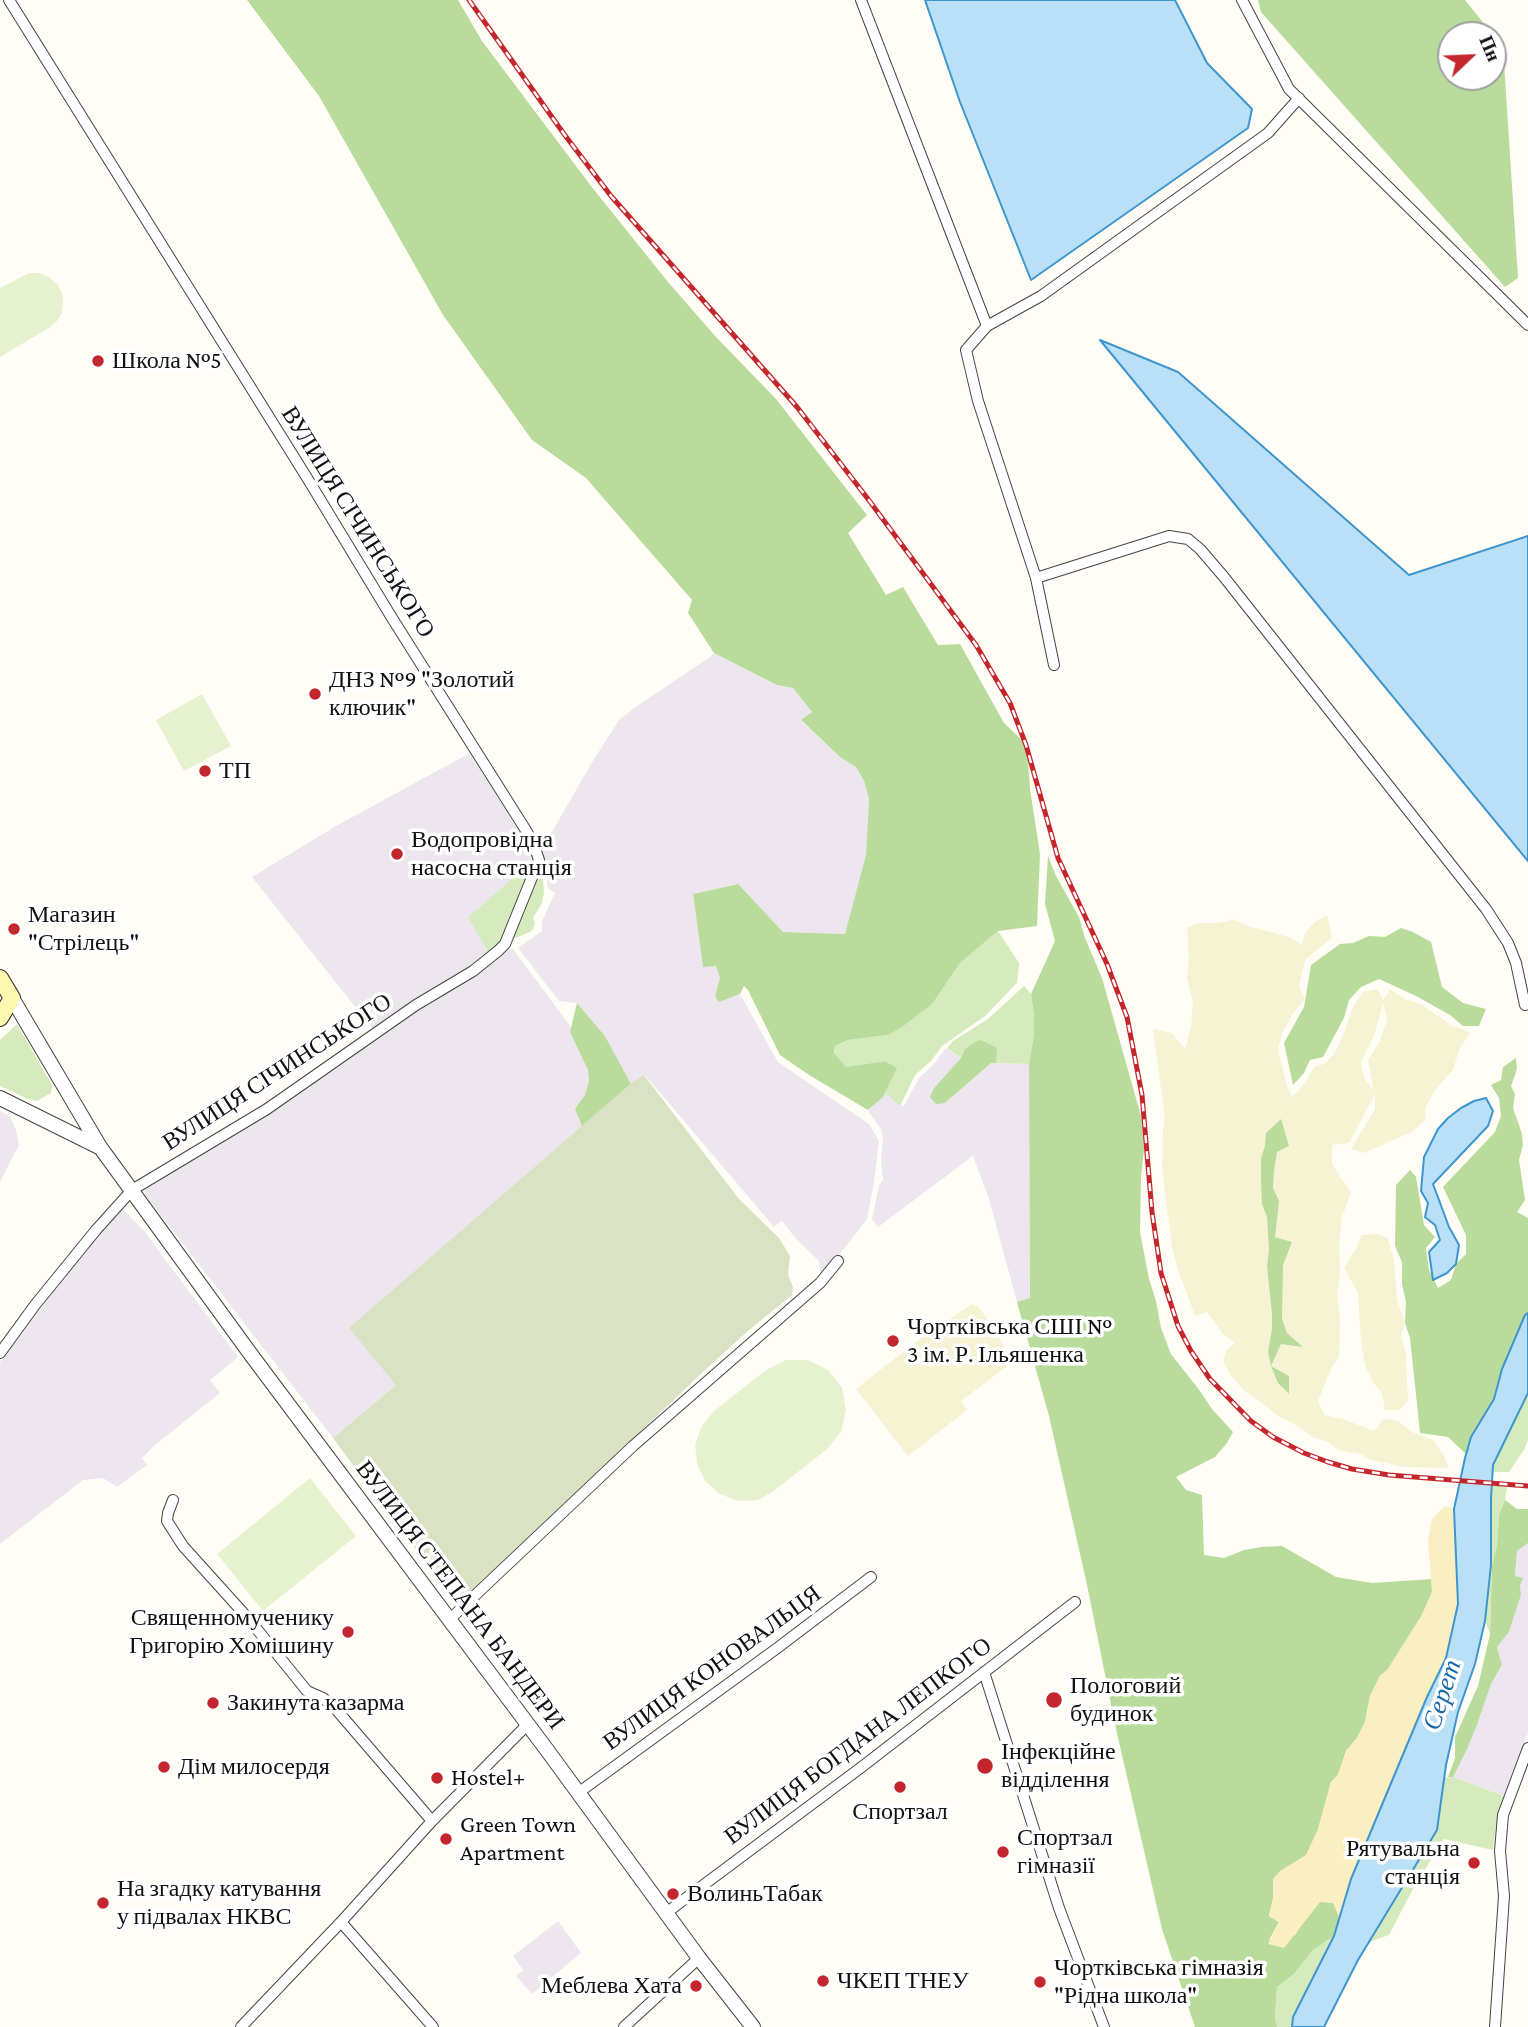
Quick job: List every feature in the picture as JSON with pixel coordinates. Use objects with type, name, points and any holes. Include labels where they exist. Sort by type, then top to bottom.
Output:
[{"type":"main road","points":[[0,978],[12,998],[0,1018]]},
{"type":"street","name":"ВУЛИЦЯ СІЧИНСЬКОГО","points":[[9,0],[527,832],[538,860],[505,944],[498,951],[473,971],[416,1005],[267,1109],[132,1190]]},
{"type":"street","points":[[861,0],[987,326]]},
{"type":"street","points":[[1242,0],[1289,89],[1528,325]]},
{"type":"street","points":[[1054,665],[1036,578],[978,401],[965,350],[987,326],[1041,296],[1268,132],[1299,98]]},
{"type":"street","points":[[1036,578],[1169,536],[1188,539],[1200,549],[1320,696],[1353,742],[1486,909],[1508,943],[1516,963],[1524,1002],[1525,1005],[1528,1004]]},
{"type":"street","name":"ВУЛИЦЯ СТЕПАНА БАНДЕРИ","points":[[12,998],[100,1147],[252,1356],[753,2027]]},
{"type":"street","points":[[0,1098],[100,1147]]},
{"type":"street","points":[[0,1353],[35,1305],[132,1190]]},
{"type":"street","points":[[449,1620],[633,1446],[820,1283],[838,1261]]},
{"type":"street","points":[[173,1500],[167,1521],[183,1546],[247,1617],[307,1690],[334,1707],[432,1821]]},
{"type":"street","name":"ВУЛИЦЯ КОНОВАЛЬЦЯ","points":[[578,1793],[871,1577]]},
{"type":"street","name":"ВУЛИЦЯ БОГДАНА ЛЕПКОГО","points":[[666,1913],[1075,1602]]},
{"type":"street","points":[[984,1672],[1059,1908],[1104,2027]]},
{"type":"street","points":[[241,2027],[432,1821],[527,1725]]},
{"type":"street","points":[[1495,2027],[1504,1896],[1500,1851],[1503,1815],[1528,1748]]},
{"type":"street","points":[[341,1922],[433,2027]]},
{"type":"street","points":[[624,2027],[699,1958]]},
{"type":"shaded area","points":[[714,653],[777,685],[793,688],[812,712],[801,721],[840,757],[856,767],[864,781],[869,799],[866,855],[846,934],[783,932],[737,884],[693,894],[703,966],[716,965],[720,978],[715,996],[719,1001],[740,994],[778,1062],[869,1124],[879,1141],[867,1219],[823,1276],[820,1273],[819,1261],[782,1221],[774,1227],[645,1075],[631,1084],[605,1036],[577,1003],[559,1001],[518,948],[542,931],[542,921],[555,893],[548,888],[543,852],[545,844],[619,720]]},
{"type":"shaded area","points":[[470,753],[534,860],[478,908],[488,952],[450,980],[423,994],[379,1026],[372,1028],[252,877],[336,826]]},
{"type":"shaded area","points":[[1327,915],[1332,938],[1305,960],[1299,987],[1305,998],[1282,1033],[1278,1051],[1292,1097],[1305,1083],[1314,1067],[1324,1064],[1334,1054],[1353,1007],[1363,992],[1378,989],[1383,1000],[1390,989],[1405,999],[1421,1004],[1452,1026],[1470,1032],[1459,1050],[1453,1070],[1435,1090],[1426,1107],[1425,1120],[1412,1132],[1364,1153],[1351,1149],[1375,1109],[1375,1094],[1349,1143],[1332,1145],[1332,1164],[1351,1193],[1342,1217],[1339,1246],[1339,1356],[1318,1401],[1324,1415],[1374,1431],[1384,1419],[1398,1421],[1412,1432],[1433,1440],[1449,1468],[1404,1467],[1339,1450],[1278,1416],[1243,1390],[1223,1361],[1226,1351],[1235,1343],[1223,1334],[1207,1312],[1195,1316],[1172,1247],[1162,1170],[1165,1118],[1153,1029],[1172,1033],[1185,1049],[1191,1027],[1193,1002],[1187,978],[1187,928],[1199,923],[1219,923],[1233,919],[1289,937],[1302,945],[1305,933],[1315,922]],"holes":[[[1383,1003],[1387,1019],[1380,1041],[1368,1060],[1374,1091],[1364,1078],[1361,1062],[1374,1036]]]},
{"type":"shaded area","points":[[507,949],[513,949],[620,1093],[350,1328],[397,1384],[333,1438],[145,1195],[145,1190]]},
{"type":"shaded area","points":[[946,1048],[961,1058],[934,1088],[945,1103],[991,1063],[1029,1064],[1030,1299],[1017,1302],[989,1199],[973,1156],[878,1227],[872,1219],[883,1179],[883,1138],[881,1129],[868,1111],[885,1093],[904,1106],[919,1078]]},
{"type":"shaded area","points":[[0,1111],[10,1116],[19,1145],[0,1182]]},
{"type":"shaded area","points":[[122,1208],[144,1231],[238,1357],[210,1380],[220,1393],[155,1445],[142,1458],[147,1465],[117,1487],[103,1478],[83,1480],[0,1544],[0,1362],[86,1249]]},
{"type":"shaded area","points":[[1377,1234],[1388,1238],[1394,1261],[1397,1300],[1405,1323],[1401,1336],[1406,1354],[1408,1401],[1400,1410],[1385,1410],[1382,1394],[1365,1365],[1358,1293],[1344,1268],[1362,1235]]},
{"type":"shaded area","points":[[972,1304],[979,1307],[1014,1361],[961,1401],[967,1410],[908,1456],[856,1389],[912,1345]]},
{"type":"shaded area","points":[[1528,1543],[1528,1733],[1504,1796],[1453,1777],[1477,1725],[1491,1684],[1502,1666],[1497,1647],[1509,1632],[1521,1595],[1515,1576],[1517,1551]]},
{"type":"shaded area","points":[[558,1921],[581,1953],[532,1994],[516,1976],[523,1970],[513,1956]]},
{"type":"green space","points":[[247,0],[458,0],[482,41],[591,186],[668,282],[776,399],[867,515],[848,533],[886,595],[903,587],[938,645],[960,644],[1004,723],[1027,745],[1030,789],[1040,854],[1037,926],[998,931],[960,963],[932,1004],[902,1027],[888,1035],[848,1040],[835,1046],[834,1053],[846,1067],[885,1061],[897,1068],[883,1097],[868,1110],[780,1055],[744,986],[740,994],[719,1002],[715,996],[720,978],[716,966],[703,967],[693,894],[738,884],[783,932],[845,934],[866,855],[869,799],[864,781],[856,767],[840,757],[801,720],[812,712],[793,688],[777,685],[714,653],[688,613],[692,600],[586,478],[532,440],[443,315],[319,96]]},
{"type":"green space","points":[[1258,0],[1465,0],[1482,21],[1437,21],[1437,91],[1506,91],[1518,278],[1505,287],[1261,12]]},
{"type":"green space","points":[[29,273],[39,273],[57,284],[62,293],[62,312],[49,328],[0,357],[0,288]]},
{"type":"green space","points":[[202,694],[231,746],[184,771],[156,720]]},
{"type":"green space","points":[[1048,856],[1079,917],[1102,978],[1141,1116],[1144,1150],[1140,1232],[1161,1328],[1171,1354],[1212,1409],[1233,1432],[1215,1457],[1176,1477],[1186,1490],[1202,1495],[1204,1555],[1224,1558],[1244,1550],[1282,1546],[1336,1577],[1372,1583],[1433,1579],[1432,1592],[1422,1615],[1388,1669],[1380,1676],[1370,1696],[1365,1722],[1346,1751],[1338,1775],[1331,1782],[1318,1830],[1306,1856],[1285,1868],[1273,1879],[1273,1899],[1269,1916],[1279,1922],[1269,1940],[1295,1935],[1320,1901],[1334,1903],[1339,1917],[1334,1936],[1313,1950],[1294,1974],[1277,1987],[1277,2027],[1195,2027],[1162,1929],[1049,1416],[1017,1302],[1030,1298],[1029,1064],[1034,1034],[1031,994],[1055,941],[1045,904]]},
{"type":"green space","points":[[534,860],[521,889],[510,926],[495,947],[488,952],[468,917]]},
{"type":"green space","points":[[538,871],[543,877],[544,892],[542,903],[533,918],[533,929],[513,939],[512,938]]},
{"type":"green space","points":[[1401,928],[1431,942],[1442,987],[1463,1003],[1486,1009],[1479,1026],[1463,1026],[1450,1015],[1379,979],[1361,987],[1349,1000],[1344,1018],[1323,1057],[1310,1060],[1304,1073],[1293,1085],[1284,1043],[1304,1007],[1311,965],[1340,944],[1353,943],[1369,936],[1385,937]]},
{"type":"green space","points":[[998,931],[1019,963],[1017,983],[985,1016],[942,1046],[931,1061],[915,1075],[900,1106],[885,1093],[896,1068],[885,1061],[846,1067],[834,1053],[835,1046],[848,1040],[888,1035],[931,1004],[960,963]]},
{"type":"green space","points":[[1024,986],[1031,994],[1034,1016],[1029,1064],[996,1063],[996,1048],[966,1049],[961,1058],[947,1048],[953,1041],[988,1019]]},
{"type":"green space","points":[[577,1003],[605,1036],[631,1084],[615,1117],[582,1126],[575,1109],[585,1095],[589,1081],[588,1070],[570,1032]]},
{"type":"green space","points":[[17,1024],[52,1085],[51,1093],[37,1101],[0,1086],[0,1040]]},
{"type":"green space","points":[[981,1040],[997,1048],[996,1063],[991,1063],[945,1103],[936,1104],[930,1097],[934,1088],[961,1058],[965,1049]]},
{"type":"green space","points":[[1516,1058],[1517,1069],[1511,1086],[1515,1094],[1513,1108],[1523,1145],[1519,1160],[1525,1200],[1517,1212],[1528,1218],[1528,1313],[1502,1369],[1494,1399],[1471,1437],[1466,1454],[1448,1437],[1420,1433],[1410,1338],[1405,1323],[1402,1262],[1395,1246],[1396,1185],[1410,1170],[1416,1177],[1424,1225],[1435,1237],[1426,1248],[1429,1270],[1438,1288],[1451,1280],[1456,1264],[1466,1254],[1466,1235],[1443,1187],[1495,1132],[1501,1116],[1499,1098],[1491,1085],[1501,1080],[1503,1067]]},
{"type":"green space","points":[[644,1075],[739,1199],[779,1238],[790,1256],[788,1275],[793,1287],[792,1295],[705,1370],[457,1606],[333,1438],[396,1385],[349,1328],[629,1085]]},
{"type":"green space","points":[[1281,1119],[1289,1146],[1277,1152],[1274,1171],[1273,1188],[1279,1201],[1275,1237],[1292,1242],[1283,1265],[1282,1319],[1287,1333],[1303,1347],[1281,1344],[1271,1366],[1268,1352],[1272,1329],[1267,1266],[1269,1249],[1267,1217],[1262,1204],[1261,1158],[1266,1133]]},
{"type":"green space","points":[[786,1360],[808,1360],[828,1370],[842,1388],[846,1410],[841,1432],[827,1449],[758,1500],[738,1501],[720,1494],[705,1481],[697,1464],[695,1444],[702,1426],[714,1411],[766,1370]]},
{"type":"green space","points":[[1271,1366],[1289,1376],[1289,1394],[1278,1383]]},
{"type":"green space","points":[[1528,1393],[1528,1440],[1525,1448],[1509,1472],[1492,1472],[1493,1465]]},
{"type":"green space","points":[[310,1478],[356,1536],[263,1611],[217,1554]]},
{"type":"green space","points":[[1492,1482],[1508,1482],[1499,1515],[1492,1566],[1490,1634],[1485,1621],[1491,1565]]},
{"type":"green space","points":[[1505,1500],[1517,1509],[1528,1509],[1528,1543],[1517,1551],[1515,1576],[1523,1578],[1520,1585],[1521,1595],[1509,1632],[1497,1647],[1502,1665],[1491,1684],[1467,1749],[1453,1777],[1448,1777],[1455,1758],[1455,1737],[1478,1686],[1490,1634],[1492,1566],[1499,1515]]},
{"type":"green space","points":[[1453,1777],[1504,1796],[1493,1850],[1444,1839],[1414,1887],[1389,1935],[1369,1942],[1437,1830],[1444,1778]]},
{"type":"green space","points":[[1334,1936],[1293,2017],[1292,2027],[1277,2027],[1277,1987],[1294,1974],[1313,1950]]},
{"type":"sand","points":[[1445,1506],[1454,1509],[1458,1604],[1446,1658],[1351,1879],[1339,1917],[1333,1903],[1320,1902],[1284,1948],[1268,1944],[1279,1922],[1269,1916],[1273,1899],[1273,1879],[1280,1871],[1306,1855],[1318,1829],[1331,1782],[1338,1775],[1346,1751],[1365,1722],[1370,1696],[1380,1676],[1388,1669],[1422,1615],[1432,1592],[1428,1541],[1432,1519]]},
{"type":"water","points":[[925,0],[1175,0],[1207,63],[1252,109],[1248,128],[1031,280],[960,102]]},
{"type":"water","points":[[1100,340],[1178,372],[1409,575],[1528,536],[1528,861]]},
{"type":"water","points":[[1486,1098],[1493,1111],[1488,1126],[1433,1184],[1449,1227],[1459,1245],[1456,1264],[1447,1273],[1433,1280],[1429,1252],[1440,1240],[1435,1225],[1425,1217],[1428,1203],[1421,1191],[1424,1157],[1438,1129],[1448,1118],[1474,1101]]},
{"type":"water","name":"Серет","points":[[1528,1313],[1528,1393],[1493,1465],[1491,1565],[1485,1621],[1475,1664],[1458,1712],[1446,1765],[1437,1830],[1358,1960],[1324,2027],[1292,2027],[1293,2017],[1334,1936],[1351,1879],[1446,1658],[1458,1604],[1454,1509],[1465,1458],[1471,1437],[1494,1399],[1502,1369]]},
{"type":"railway","points":[[469,0],[611,196],[797,407],[868,499],[976,645],[1010,703],[1026,745],[1058,858],[1107,964],[1127,1017],[1142,1095],[1152,1212],[1161,1273],[1178,1326],[1210,1379],[1251,1421],[1273,1437],[1328,1462],[1389,1475],[1528,1486]]},
{"type":"place","name":"Школа №5","points":[[98,361]]},
{"type":"place","name":"ДНЗ №9 \"Золотий ключик\"","points":[[315,694]]},
{"type":"place","name":"ТП","points":[[205,771]]},
{"type":"place","name":"Водопровідна насосна станція","points":[[397,854]]},
{"type":"place","name":"Магазин \"Стрілець\"","points":[[14,929]]},
{"type":"place","name":"Чортківська СШІ № 3 ім. Р. Ільяшенка","points":[[893,1341]]},
{"type":"place","name":"Священномученику Григорію Хомішину","points":[[348,1632]]},
{"type":"place","name":"Пологовий будинок","points":[[1054,1700]]},
{"type":"place","name":"Закинута казарма","points":[[213,1703]]},
{"type":"place","name":"Інфекційне відділення","points":[[985,1766]]},
{"type":"place","name":"Дім милосердя","points":[[164,1767]]},
{"type":"place","name":"Hostel+","points":[[437,1778]]},
{"type":"place","name":"Спортзал","points":[[900,1787]]},
{"type":"place","name":"Green Town Apartment","points":[[446,1839]]},
{"type":"place","name":"Спортзал гімназії","points":[[1003,1852]]},
{"type":"place","name":"Рятувальна станція","points":[[1474,1863]]},
{"type":"place","name":"ВолиньТабак","points":[[673,1894]]},
{"type":"place","name":"На згадку катування у підвалах НКВС","points":[[103,1903]]},
{"type":"place","name":"ЧКЕП ТНЕУ","points":[[823,1981]]},
{"type":"place","name":"Чортківська гімназія \"Рідна школа\"","points":[[1040,1982]]},
{"type":"place","name":"Меблева Хата","points":[[696,1986]]}]
